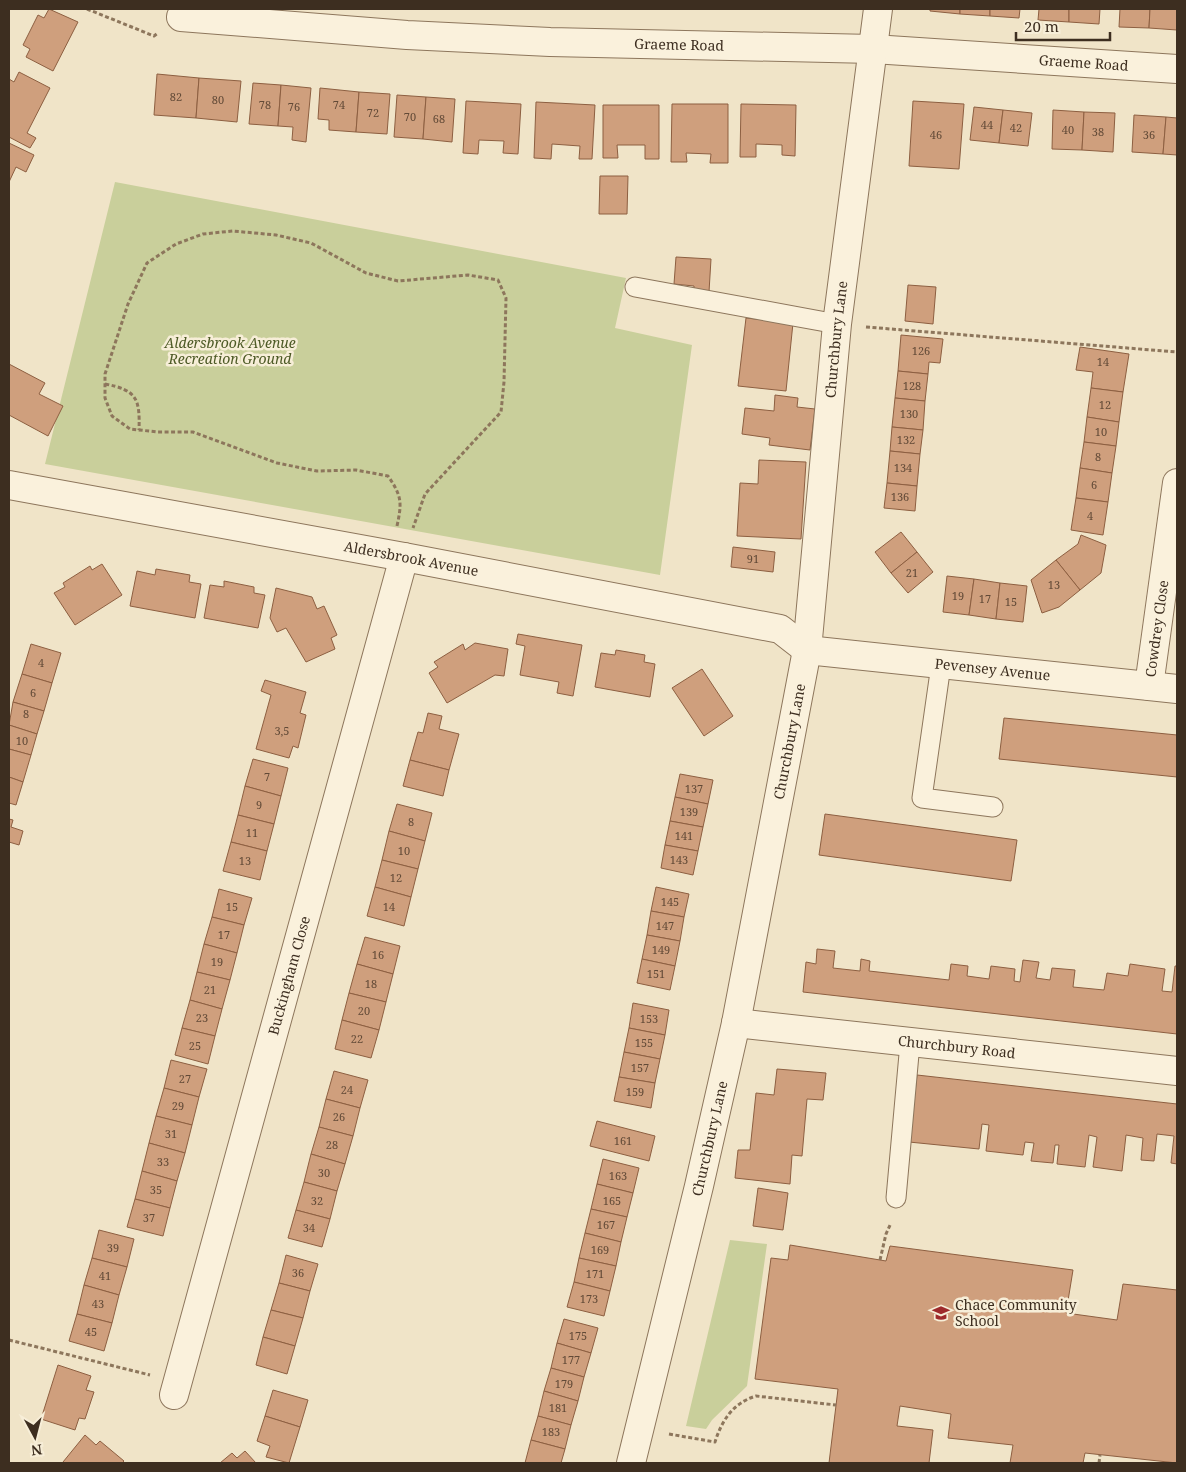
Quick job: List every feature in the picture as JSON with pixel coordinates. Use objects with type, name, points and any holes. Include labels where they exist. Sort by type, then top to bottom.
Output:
[{"type":"street","name":"Churchbury Lane","points":[[631,1463],[700,1186],[736,1023],[807,650],[837,324],[878,9]]},
{"type":"street","name":"Graeme Road","points":[[180,16],[407,35],[550,42],[874,49],[1177,69]]},
{"type":"street","name":"Cowdrey Close","points":[[1149,686],[1177,483]]},
{"type":"street","name":"Aldersbrook Avenue","points":[[10,489],[404,557],[780,629],[807,650]]},
{"type":"street","name":"Buckingham Close","points":[[176,1388],[404,557]]},
{"type":"street","name":"Pevensey Avenue","points":[[807,650],[1177,689]]},
{"type":"street","name":"Churchbury Road","points":[[736,1023],[1177,1071]]},
{"type":"lane","points":[[635,287],[837,324]]},
{"type":"lane","points":[[941,665],[922,798],[993,807]]},
{"type":"lane","points":[[896,1198],[910,1043]]},
{"type":"path","points":[[87,9],[154,36],[180,16]]},
{"type":"path","points":[[397,528],[401,508],[400,492],[388,476],[356,470],[317,471],[277,463],[193,432],[130,429],[112,416],[105,398],[106,374],[128,304],[147,263],[176,244],[203,234],[233,231],[276,235],[311,243],[366,273],[398,281],[468,275],[498,280],[506,298],[504,382],[501,412],[425,494],[412,530]]},
{"type":"path","points":[[837,324],[1177,352]]},
{"type":"path","points":[[105,384],[125,388],[134,398],[139,409],[139,430]]},
{"type":"path","points":[[880,1260],[886,1234],[893,1220]]},
{"type":"path","points":[[9,1340],[176,1388]]},
{"type":"path","points":[[640,1430],[715,1442],[722,1421],[744,1400],[756,1396],[836,1405]]},
{"type":"path","points":[[1099,1463],[1100,1455]]},
{"type":"green space","name":"Aldersbrook Avenue Recreation Ground","points":[[115,182],[626,278],[615,328],[692,345],[660,575],[45,464]]},
{"type":"green space","points":[[730,1240],[767,1244],[747,1386],[712,1420],[706,1429],[686,1426]]},
{"type":"building","points":[[49,9],[78,22],[53,71],[26,57],[30,49],[23,45],[38,15],[44,18]]},
{"type":"building","points":[[930,9],[960,9],[960,14],[930,11]]},
{"type":"building","points":[[960,9],[990,9],[990,16],[960,14]]},
{"type":"building","points":[[990,9],[1020,9],[1019,18],[990,16]]},
{"type":"building","points":[[1039,9],[1069,9],[1069,22],[1038,20]]},
{"type":"building","points":[[1069,9],[1100,9],[1099,24],[1069,22]]},
{"type":"building","points":[[1120,9],[1150,9],[1149,28],[1119,27]]},
{"type":"building","points":[[1150,9],[1177,9],[1177,30],[1149,28]]},
{"type":"building","points":[[19,72],[50,88],[27,133],[36,138],[30,148],[9,137],[9,79],[14,82]]},
{"type":"building","points":[[157,74],[199,78],[196,118],[154,115]]},
{"type":"building","points":[[199,78],[241,81],[237,122],[196,118]]},
{"type":"building","points":[[253,83],[281,85],[278,126],[249,124]]},
{"type":"building","points":[[281,85],[311,88],[306,142],[292,140],[293,127],[278,126]]},
{"type":"building","points":[[320,88],[359,92],[356,132],[329,130],[329,120],[318,119]]},
{"type":"building","points":[[359,92],[390,94],[387,134],[356,132]]},
{"type":"building","points":[[397,95],[426,97],[423,139],[394,137]]},
{"type":"building","points":[[426,97],[455,99],[452,142],[423,139]]},
{"type":"building","points":[[466,101],[521,104],[518,154],[503,153],[504,141],[479,140],[478,154],[463,153]]},
{"type":"building","points":[[913,101],[964,104],[959,169],[909,166]]},
{"type":"building","points":[[536,102],[595,105],[592,159],[579,159],[580,146],[552,144],[551,159],[534,158]]},
{"type":"building","points":[[672,104],[728,104],[728,163],[710,163],[711,154],[686,153],[687,162],[671,162]]},
{"type":"building","points":[[741,104],[796,105],[795,156],[782,155],[782,145],[756,144],[756,157],[740,157]]},
{"type":"building","points":[[603,105],[659,105],[659,159],[645,159],[645,145],[617,145],[618,158],[603,158]]},
{"type":"building","points":[[974,107],[1003,110],[999,143],[970,140]]},
{"type":"building","points":[[1003,110],[1032,113],[1028,146],[999,143]]},
{"type":"building","points":[[1053,110],[1084,112],[1082,150],[1052,149]]},
{"type":"building","points":[[1084,112],[1115,113],[1113,152],[1082,150]]},
{"type":"building","points":[[1134,115],[1166,117],[1163,154],[1132,152]]},
{"type":"building","points":[[1166,117],[1177,118],[1177,155],[1163,154]]},
{"type":"building","points":[[9,143],[34,155],[26,172],[16,167],[9,182]]},
{"type":"building","points":[[600,176],[628,176],[627,214],[599,214]]},
{"type":"building","points":[[676,257],[711,259],[709,292],[694,291],[694,286],[674,284]]},
{"type":"building","points":[[908,285],[936,287],[933,324],[905,321]]},
{"type":"building","points":[[746,318],[793,323],[786,391],[738,386]]},
{"type":"building","points":[[901,335],[943,339],[940,363],[929,362],[928,374],[898,371]]},
{"type":"building","points":[[1080,347],[1129,354],[1123,392],[1091,388],[1093,372],[1076,370]]},
{"type":"building","points":[[9,364],[45,383],[39,394],[63,406],[48,436],[9,415]]},
{"type":"building","points":[[898,371],[928,374],[925,401],[895,398]]},
{"type":"building","points":[[1091,388],[1123,392],[1119,422],[1087,417]]},
{"type":"building","points":[[775,395],[798,398],[797,407],[815,409],[810,450],[769,445],[770,438],[742,434],[745,408],[774,411]]},
{"type":"building","points":[[895,398],[925,401],[923,430],[892,427]]},
{"type":"building","points":[[1087,417],[1119,422],[1116,446],[1084,442]]},
{"type":"building","points":[[892,427],[923,430],[920,454],[890,451]]},
{"type":"building","points":[[1084,442],[1116,446],[1112,473],[1080,468]]},
{"type":"building","points":[[890,451],[920,454],[917,486],[887,483]]},
{"type":"building","points":[[759,460],[806,462],[801,539],[737,536],[740,483],[758,484]]},
{"type":"building","points":[[1080,468],[1112,473],[1108,502],[1076,498]]},
{"type":"building","points":[[887,483],[917,486],[915,511],[884,508]]},
{"type":"building","points":[[1076,498],[1108,502],[1103,535],[1071,530]]},
{"type":"building","points":[[901,532],[917,552],[891,573],[875,552]]},
{"type":"building","points":[[1081,535],[1106,545],[1101,573],[1080,590],[1056,560],[1078,544]]},
{"type":"building","points":[[733,547],[775,552],[773,572],[731,567]]},
{"type":"building","points":[[917,552],[933,572],[908,593],[891,573]]},
{"type":"building","points":[[1056,560],[1080,590],[1059,607],[1042,613],[1031,580]]},
{"type":"building","points":[[102,564],[122,595],[75,625],[54,593],[65,587],[63,583],[90,566],[92,570]]},
{"type":"building","points":[[156,569],[190,575],[189,582],[201,584],[195,618],[130,606],[137,571],[155,575]]},
{"type":"building","points":[[947,576],[974,579],[969,615],[943,612]]},
{"type":"building","points":[[974,579],[1000,583],[996,619],[969,615]]},
{"type":"building","points":[[224,581],[254,587],[254,593],[265,595],[258,628],[204,618],[210,585],[224,587]]},
{"type":"building","points":[[1000,583],[1027,586],[1023,622],[996,619]]},
{"type":"building","points":[[276,588],[312,597],[317,609],[324,606],[337,635],[331,638],[335,649],[306,662],[286,628],[277,632],[270,618]]},
{"type":"building","points":[[518,634],[582,645],[573,696],[557,693],[559,682],[520,675],[525,646],[516,644]]},
{"type":"building","points":[[475,643],[508,649],[504,676],[495,675],[447,703],[429,673],[438,667],[434,662],[463,644],[465,650]]},
{"type":"building","points":[[31,644],[61,653],[52,683],[22,674]]},
{"type":"building","points":[[616,650],[645,655],[644,662],[655,664],[650,697],[595,687],[601,653],[615,655]]},
{"type":"building","points":[[702,669],[733,716],[704,736],[672,688]]},
{"type":"building","points":[[22,674],[52,683],[44,711],[13,702]]},
{"type":"building","points":[[265,680],[306,692],[300,713],[306,715],[298,748],[293,746],[289,758],[256,749],[271,695],[261,691]]},
{"type":"building","points":[[13,702],[44,711],[37,734],[9,725]]},
{"type":"building","points":[[428,713],[442,716],[439,729],[459,734],[449,770],[410,760],[418,732],[423,733]]},
{"type":"building","points":[[1004,718],[1177,735],[1177,777],[999,759]]},
{"type":"building","points":[[9,725],[37,734],[31,755],[9,749]]},
{"type":"building","points":[[9,749],[31,755],[23,782],[9,777]]},
{"type":"building","points":[[253,759],[288,768],[281,796],[245,786]]},
{"type":"building","points":[[410,760],[449,770],[443,796],[403,786]]},
{"type":"building","points":[[680,774],[713,780],[708,804],[675,797]]},
{"type":"building","points":[[9,777],[23,782],[16,805],[9,803]]},
{"type":"building","points":[[245,786],[281,796],[274,824],[238,815]]},
{"type":"building","points":[[675,797],[708,804],[703,827],[670,821]]},
{"type":"building","points":[[397,804],[432,813],[425,841],[389,831]]},
{"type":"building","points":[[825,814],[1017,840],[1011,881],[819,855]]},
{"type":"building","points":[[238,815],[274,824],[267,851],[231,842]]},
{"type":"building","points":[[9,819],[13,820],[11,827],[23,831],[19,845],[9,842]]},
{"type":"building","points":[[670,821],[703,827],[698,851],[665,845]]},
{"type":"building","points":[[389,831],[425,841],[418,869],[382,860]]},
{"type":"building","points":[[231,842],[267,851],[260,880],[223,871]]},
{"type":"building","points":[[665,845],[698,851],[693,875],[661,868]]},
{"type":"building","points":[[382,860],[418,869],[411,897],[375,887]]},
{"type":"building","points":[[375,887],[411,897],[404,926],[367,916]]},
{"type":"building","points":[[656,887],[689,894],[684,917],[651,911]]},
{"type":"building","points":[[219,889],[252,898],[244,925],[212,917]]},
{"type":"building","points":[[651,911],[684,917],[680,941],[647,935]]},
{"type":"building","points":[[212,917],[244,925],[237,953],[204,944]]},
{"type":"building","points":[[647,935],[680,941],[675,966],[642,959]]},
{"type":"building","points":[[365,937],[400,946],[393,974],[357,964]]},
{"type":"building","points":[[204,944],[237,953],[230,980],[197,972]]},
{"type":"building","points":[[817,949],[835,951],[833,968],[860,971],[861,959],[870,961],[869,971],[949,980],[951,964],[968,966],[967,976],[989,979],[991,966],[1015,969],[1014,981],[1020,982],[1023,960],[1039,962],[1036,978],[1050,980],[1052,968],[1075,970],[1073,987],[1104,990],[1107,973],[1128,976],[1130,964],[1165,969],[1162,991],[1172,992],[1175,966],[1177,966],[1177,1034],[803,992],[806,962],[816,964]]},
{"type":"building","points":[[642,959],[675,966],[670,990],[637,983]]},
{"type":"building","points":[[357,964],[393,974],[386,1002],[349,993]]},
{"type":"building","points":[[197,972],[230,980],[222,1009],[190,1000]]},
{"type":"building","points":[[349,993],[386,1002],[379,1030],[342,1020]]},
{"type":"building","points":[[190,1000],[222,1009],[215,1036],[182,1028]]},
{"type":"building","points":[[633,1003],[669,1010],[665,1035],[629,1028]]},
{"type":"building","points":[[342,1020],[379,1030],[371,1058],[335,1049]]},
{"type":"building","points":[[182,1028],[215,1036],[208,1064],[175,1055]]},
{"type":"building","points":[[629,1028],[665,1035],[660,1059],[624,1052]]},
{"type":"building","points":[[624,1052],[660,1059],[655,1083],[619,1077]]},
{"type":"building","points":[[171,1060],[207,1069],[199,1097],[164,1088]]},
{"type":"building","points":[[777,1069],[826,1073],[823,1100],[807,1099],[802,1156],[792,1155],[790,1184],[735,1178],[738,1150],[750,1150],[756,1093],[774,1095]]},
{"type":"building","points":[[334,1071],[368,1080],[360,1108],[326,1099]]},
{"type":"building","points":[[917,1075],[1177,1104],[1177,1164],[1171,1163],[1174,1136],[1157,1134],[1154,1161],[1141,1160],[1143,1138],[1126,1135],[1122,1171],[1093,1167],[1097,1137],[1089,1135],[1085,1167],[1057,1164],[1059,1145],[1055,1145],[1053,1163],[1031,1161],[1034,1143],[1025,1142],[1023,1155],[986,1151],[989,1125],[982,1124],[979,1149],[909,1142]]},
{"type":"building","points":[[619,1077],[655,1083],[651,1108],[614,1101]]},
{"type":"building","points":[[164,1088],[199,1097],[192,1125],[156,1116]]},
{"type":"building","points":[[326,1099],[360,1108],[353,1136],[319,1127]]},
{"type":"building","points":[[156,1116],[192,1125],[185,1153],[149,1143]]},
{"type":"building","points":[[597,1121],[655,1136],[649,1161],[590,1146]]},
{"type":"building","points":[[319,1127],[353,1136],[345,1164],[311,1154]]},
{"type":"building","points":[[149,1143],[185,1153],[177,1181],[142,1171]]},
{"type":"building","points":[[311,1154],[345,1164],[337,1191],[304,1182]]},
{"type":"building","points":[[603,1159],[639,1168],[633,1193],[597,1184]]},
{"type":"building","points":[[142,1171],[177,1181],[170,1208],[135,1199]]},
{"type":"building","points":[[304,1182],[337,1191],[330,1219],[296,1210]]},
{"type":"building","points":[[597,1184],[633,1193],[627,1217],[591,1209]]},
{"type":"building","points":[[758,1188],[788,1193],[783,1230],[753,1226]]},
{"type":"building","points":[[135,1199],[170,1208],[163,1236],[127,1227]]},
{"type":"building","points":[[591,1209],[627,1217],[621,1242],[585,1233]]},
{"type":"building","points":[[296,1210],[330,1219],[322,1247],[288,1238]]},
{"type":"building","points":[[99,1230],[134,1239],[127,1267],[92,1258]]},
{"type":"building","points":[[585,1233],[621,1242],[616,1266],[579,1258]]},
{"type":"building","name":"Chace Community School","points":[[790,1245],[886,1261],[890,1246],[1073,1270],[1066,1313],[1117,1320],[1123,1284],[1177,1290],[1177,1463],[1085,1453],[1083,1463],[1010,1463],[1013,1445],[948,1438],[951,1414],[900,1406],[897,1426],[933,1430],[929,1463],[829,1463],[838,1389],[755,1379],[771,1258],[788,1260]]},
{"type":"building","points":[[286,1255],[318,1264],[310,1291],[279,1283]]},
{"type":"building","points":[[92,1258],[127,1267],[119,1295],[84,1285]]},
{"type":"building","points":[[579,1258],[616,1266],[610,1291],[574,1282]]},
{"type":"building","points":[[574,1282],[610,1291],[604,1316],[567,1307]]},
{"type":"building","points":[[279,1283],[310,1291],[303,1318],[271,1310]]},
{"type":"building","points":[[84,1285],[119,1295],[112,1323],[77,1314]]},
{"type":"building","points":[[271,1310],[303,1318],[295,1346],[263,1337]]},
{"type":"building","points":[[77,1314],[112,1323],[104,1351],[69,1341]]},
{"type":"building","points":[[564,1319],[598,1328],[591,1353],[557,1343]]},
{"type":"building","points":[[263,1337],[295,1346],[287,1374],[256,1365]]},
{"type":"building","points":[[557,1343],[591,1353],[584,1377],[551,1368]]},
{"type":"building","points":[[58,1365],[91,1376],[86,1390],[94,1392],[85,1419],[79,1418],[75,1430],[41,1419]]},
{"type":"building","points":[[551,1368],[584,1377],[578,1401],[544,1391]]},
{"type":"building","points":[[273,1390],[308,1400],[300,1427],[265,1416]]},
{"type":"building","points":[[544,1391],[578,1401],[571,1425],[538,1416]]},
{"type":"building","points":[[265,1416],[300,1427],[289,1463],[266,1457],[270,1446],[257,1441]]},
{"type":"building","points":[[538,1416],[571,1425],[565,1449],[531,1440]]},
{"type":"building","points":[[85,1435],[96,1445],[100,1441],[124,1461],[122,1463],[64,1463]]},
{"type":"building","points":[[531,1440],[565,1449],[561,1463],[525,1463]]},
{"type":"building","points":[[245,1451],[256,1463],[220,1463],[232,1453],[237,1458]]},
{"type":"place","name":"Chace Community School","points":[[941,1313]]}]
